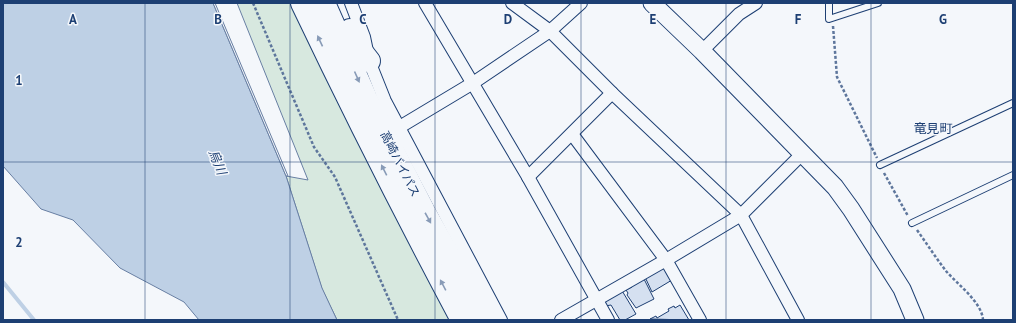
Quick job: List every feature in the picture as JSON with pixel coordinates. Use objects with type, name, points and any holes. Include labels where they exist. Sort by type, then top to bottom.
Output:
[{"type":"highway","name":"高崎バイパス","points":[[302,3],[354,111],[462,320]]},
{"type":"highway","name":"高崎バイパス","points":[[324,3],[366,98],[424,211],[485,320]]},
{"type":"highway","points":[[340,3],[355,43],[368,61]]},
{"type":"street","points":[[351,3],[364,37],[368,61],[385,101],[398,128],[502,320]]},
{"type":"street","points":[[425,3],[528,177],[608,320]]},
{"type":"street","points":[[512,3],[550,31],[612,93],[741,215],[798,320]]},
{"type":"street","points":[[398,128],[473,83],[550,31],[581,3]]},
{"type":"street","points":[[652,3],[702,51],[834,186],[851,209],[902,289],[915,320]]},
{"type":"street","points":[[702,51],[739,14],[756,3]]},
{"type":"street","points":[[528,177],[612,93]]},
{"type":"street","points":[[572,134],[666,260],[700,320]]},
{"type":"street","points":[[561,320],[741,215],[802,154]]},
{"type":"lane","points":[[829,3],[829,19],[878,3]]},
{"type":"lane","points":[[880,165],[1013,103]]},
{"type":"lane","points":[[912,223],[1013,175]]},
{"type":"path","points":[[253,3],[314,147],[335,177],[398,320]]},
{"type":"path","points":[[833,18],[837,77],[880,165],[912,223],[947,272],[964,288],[978,307],[982,314],[983,320]]},
{"type":"shaded area","points":[[237,3],[290,3],[457,320],[337,320],[322,289],[286,176],[308,180]]},
{"type":"water","name":"烏川","points":[[3,3],[213,3],[286,176],[322,288],[337,320],[199,320],[184,302],[120,268],[73,220],[41,209],[3,166]]},
{"type":"pier","points":[[213,3],[215,3],[288,176],[286,176]]},
{"type":"building","points":[[664,267],[672,280],[652,292],[645,277]]},
{"type":"building","points":[[642,275],[654,299],[636,308],[627,295],[628,293],[626,290],[632,287],[629,282]]},
{"type":"building","points":[[621,289],[636,314],[625,320],[620,320],[611,305],[605,306],[605,301]]},
{"type":"building","points":[[680,305],[689,320],[650,319],[656,316],[657,318],[669,311],[668,309],[674,306],[675,308]]},
{"type":"waterway","points":[[3,282],[34,320]]},
{"type":"district","name":"竜見町","points":[[933,128]]}]
